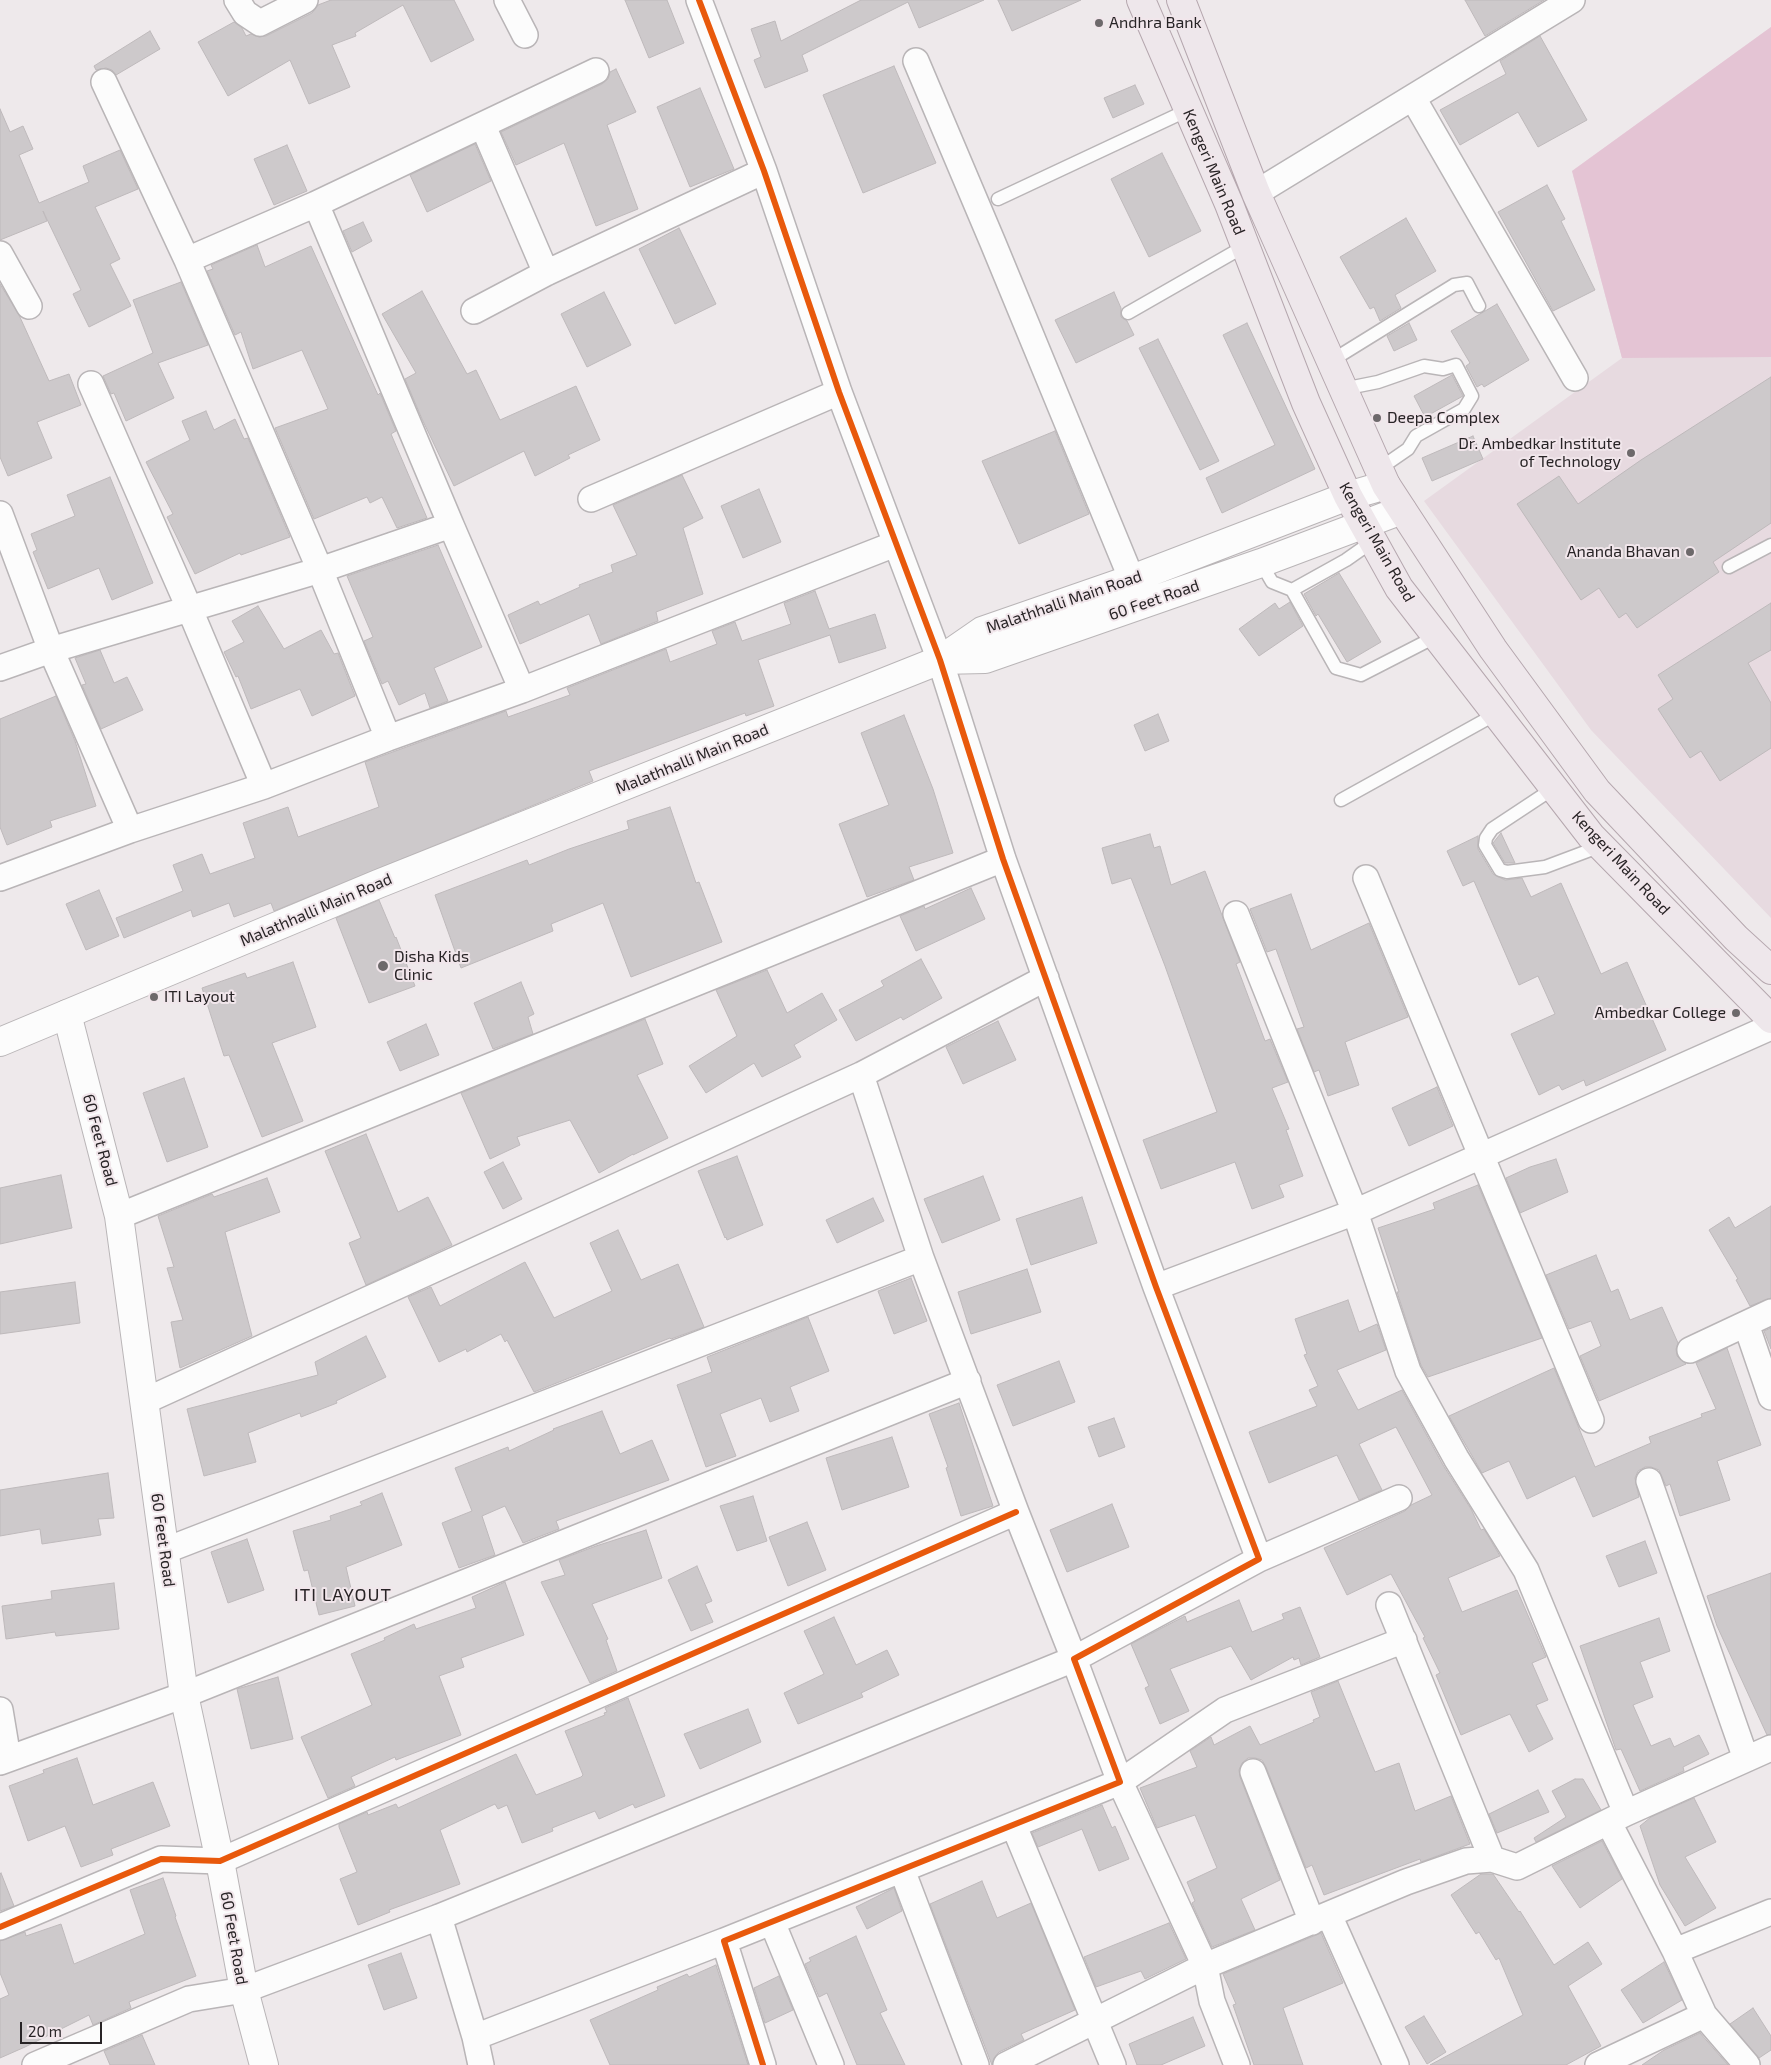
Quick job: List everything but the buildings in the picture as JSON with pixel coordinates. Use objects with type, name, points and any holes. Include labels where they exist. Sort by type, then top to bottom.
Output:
[{"type":"main road","name":"Kengeri Main Road","points":[[1140,0],[1246,246],[1306,403],[1348,496],[1399,588],[1601,846],[1771,1019]]},
{"type":"main road","name":"Kengeri Main Road","points":[[1180,0],[1256,193],[1383,477],[1402,510],[1493,649],[1597,792],[1736,938],[1771,970]]},
{"type":"main road","name":"Malathhalli Main Road","points":[[0,1042],[378,884],[940,660],[982,631],[1132,579],[1348,496],[1383,477]]},
{"type":"main road","name":"60 Feet Road","points":[[940,660],[985,659],[1261,563],[1368,532],[1402,510]]},
{"type":"main road","name":"60 Feet Road","points":[[67,1014],[119,1216],[184,1695],[220,1861],[244,1990],[264,2065]]},
{"type":"street","points":[[237,0],[245,13],[260,23],[305,0]]},
{"type":"street","points":[[507,0],[525,35]]},
{"type":"street","points":[[699,0],[764,171],[839,392],[940,660],[1003,859],[1156,1286],[1259,1559]]},
{"type":"street","points":[[1256,193],[1571,0]]},
{"type":"street","points":[[916,61],[994,244],[1142,604]]},
{"type":"street","points":[[187,260],[316,204],[596,71]]},
{"type":"street","points":[[104,82],[187,260],[320,570],[388,738]]},
{"type":"street","points":[[1413,98],[1574,378]]},
{"type":"street","points":[[483,126],[546,272]]},
{"type":"street","points":[[474,311],[546,272],[764,171]]},
{"type":"street","points":[[316,204],[522,690]]},
{"type":"street","points":[[0,254],[29,306]]},
{"type":"street","points":[[91,384],[190,610],[264,786]]},
{"type":"street","points":[[591,499],[839,392]]},
{"type":"street","points":[[0,514],[51,650],[130,830]]},
{"type":"street","points":[[0,668],[51,650],[320,570],[451,525]]},
{"type":"street","points":[[1,876],[130,830],[264,786],[388,738],[522,690],[895,544]]},
{"type":"street","points":[[119,1216],[1003,859]]},
{"type":"street","points":[[1366,878],[1591,1420]]},
{"type":"street","points":[[1236,914],[1355,1212],[1408,1371],[1456,1458],[1526,1570],[1618,1818],[1675,1951],[1704,2015],[1746,2065]]},
{"type":"street","points":[[145,1401],[861,1075],[1046,978]]},
{"type":"street","points":[[1156,1286],[1355,1212],[1771,1028]]},
{"type":"street","points":[[861,1075],[921,1258],[1016,1512],[1120,1782],[1205,1966],[1212,2001],[1237,2065]]},
{"type":"street","points":[[164,1552],[921,1258]]},
{"type":"street","points":[[1690,1350],[1771,1312]]},
{"type":"street","points":[[1746,1324],[1771,1397]]},
{"type":"street","points":[[0,1710],[4,1760],[184,1695],[968,1381]]},
{"type":"street","points":[[1649,1481],[1746,1758]]},
{"type":"street","points":[[36,2065],[189,2000],[244,1990],[439,1918],[1074,1659],[1259,1559],[1399,1498]]},
{"type":"street","points":[[0,1927],[161,1859],[220,1861],[1016,1512]]},
{"type":"street","points":[[1389,1605],[1492,1859]]},
{"type":"street","points":[[475,2037],[724,1941],[1120,1782],[1224,1710],[1404,1640]]},
{"type":"street","points":[[1006,2065],[1205,1966],[1406,1882],[1466,1861],[1492,1859],[1516,1867],[1746,1758],[1771,1748]]},
{"type":"street","points":[[1253,1772],[1320,1918],[1396,2065]]},
{"type":"street","points":[[1014,1826],[1113,2065]]},
{"type":"street","points":[[902,1870],[976,2065]]},
{"type":"street","points":[[1675,1951],[1771,1912]]},
{"type":"street","points":[[439,1918],[475,2037],[481,2065]]},
{"type":"street","points":[[772,1922],[831,2065]]},
{"type":"street","points":[[724,1941],[763,2065]]},
{"type":"street","points":[[1598,2065],[1704,2015]]},
{"type":"lane","points":[[998,199],[1188,110]]},
{"type":"lane","points":[[1128,313],[1246,246]]},
{"type":"lane","points":[[1331,361],[1454,285],[1467,283],[1479,306]]},
{"type":"lane","points":[[1343,389],[1378,382],[1424,366],[1443,369],[1456,366],[1472,396],[1464,408],[1416,436],[1408,449],[1383,477]]},
{"type":"lane","points":[[1292,590],[1346,560],[1368,532]]},
{"type":"lane","points":[[1729,567],[1771,545]]},
{"type":"lane","points":[[1261,563],[1272,582],[1292,590],[1336,668],[1361,675],[1437,636]]},
{"type":"lane","points":[[1341,800],[1496,714]]},
{"type":"lane","points":[[1554,788],[1492,830],[1486,838],[1485,845],[1500,870],[1507,872],[1545,867],[1601,846]]},
{"type":"shaded area","name":"Dr. Ambedkar Institute of Technology","points":[[1771,27],[1771,918],[1591,730],[1424,501],[1622,358],[1572,171]]},
{"type":"shaded area","points":[[1771,27],[1771,357],[1622,358],[1572,171]]},
{"type":"cycle path","points":[[699,0],[764,171],[839,392],[940,660],[1003,859],[1156,1287],[1259,1559],[1074,1659],[1120,1782],[724,1941],[763,2065]]},
{"type":"cycle path","points":[[0,1927],[161,1859],[220,1861],[1016,1512]]},
{"type":"place","name":"Andhra Bank","points":[[1099,23]]},
{"type":"place","name":"Deepa Complex","points":[[1377,418]]},
{"type":"place","name":"Dr. Ambedkar Institute of Technology","points":[[1631,453]]},
{"type":"place","name":"Ananda Bhavan","points":[[1690,552]]},
{"type":"place","name":"Disha Kids Clinic","points":[[383,966]]},
{"type":"place","name":"ITI Layout","points":[[154,997]]},
{"type":"place","name":"Ambedkar College","points":[[1736,1013]]},
{"type":"district","name":"ITI LAYOUT","points":[[343,1595]]}]
